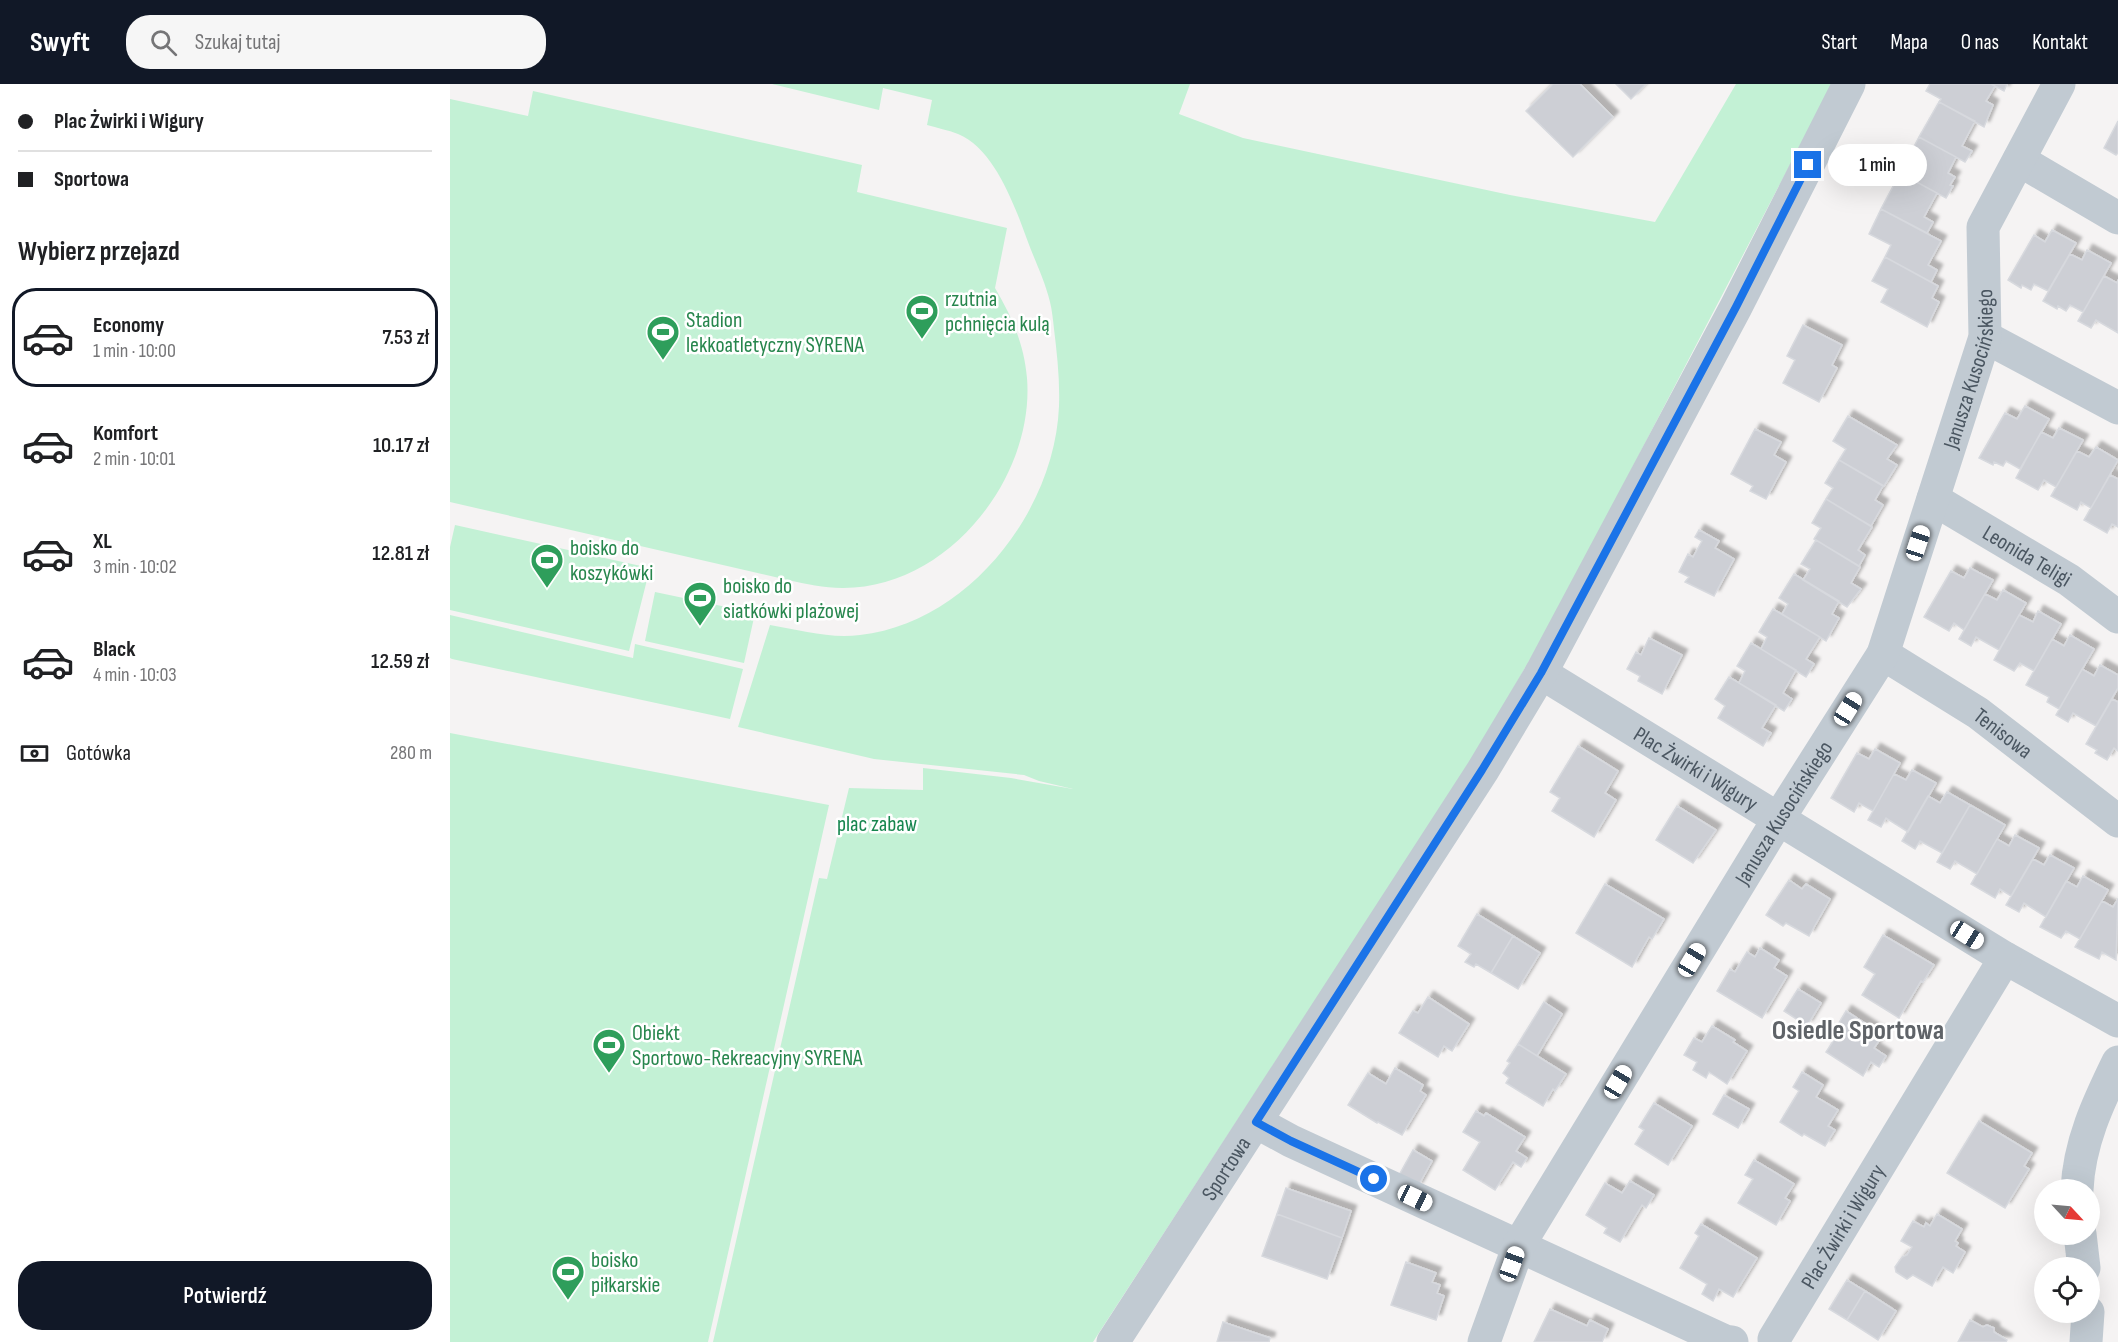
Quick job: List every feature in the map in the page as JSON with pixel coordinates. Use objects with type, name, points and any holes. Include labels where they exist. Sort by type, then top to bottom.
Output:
[{"type":"street","name":"Sportowa","points":[[1113,1342],[1482,770],[1541,673],[1736,307],[1849,84]]},
{"type":"street","name":"Janusza Kusocińskiego","points":[[1484,1342],[1519,1245],[1779,818],[1883,654],[1985,337],[1983,227],[2059,84]]},
{"type":"street","points":[[2019,160],[2118,218]]},
{"type":"street","points":[[1985,337],[2118,408]]},
{"type":"street","name":"Leonida Teligi","points":[[1933,499],[2069,580],[2118,617]]},
{"type":"street","name":"Tenisowa","points":[[1883,654],[1978,713],[2118,821]]},
{"type":"street","name":"Plac Żwirki i Wigury","points":[[1541,673],[2005,958],[2118,1021]]},
{"type":"street","name":"Plac Żwirki i Wigury","points":[[1771,1341],[2005,958]]},
{"type":"street","points":[[2078,1179],[2087,1131],[2118,1062]]},
{"type":"street","points":[[1256,1122],[1291,1141],[1725,1341],[1732,1342]]},
{"type":"street","points":[[2086,1342],[2087,1323]]},
{"type":"green space","name":"plac zabaw","points":[[772,84],[1190,84],[1179,114],[1243,138],[1510,195],[1655,222],[1736,84],[1832,84],[1555,616],[1476,753],[1093,1342],[713,1342],[819,878],[827,879],[849,788],[923,790],[923,768],[1011,778],[1073,789],[1024,775],[874,759],[738,727],[770,625],[826,635],[860,635],[899,626],[936,609],[969,585],[998,555],[1023,521],[1041,484],[1054,445],[1059,406],[1057,357],[1048,294],[1010,196],[983,152],[958,134],[927,125],[932,100],[883,88],[879,110]]},
{"type":"green space","points":[[533,91],[862,165],[857,192],[1007,228],[995,288],[1012,320],[1023,354],[1027,378],[1026,416],[1016,453],[1000,489],[977,521],[949,548],[916,570],[880,583],[842,588],[788,580],[450,502],[450,99],[528,116]]},
{"type":"green space","name":"boisko do koszykówki","points":[[455,525],[650,568],[629,651],[450,610],[450,547]]},
{"type":"green space","name":"boisko do siatkówki plażowej","points":[[655,592],[755,613],[744,663],[645,641]]},
{"type":"green space","points":[[450,615],[633,658],[635,644],[743,669],[730,719],[452,659],[450,658]]},
{"type":"green space","name":"Obiekt Sportowo-Rekreacyjny SYRENA","points":[[450,733],[829,805],[708,1342],[450,1342]]},
{"type":"building","points":[[1553,84],[1580,84],[1613,117],[1573,157],[1526,111]]},
{"type":"building","points":[[1616,84],[1646,84],[1631,99]]},
{"type":"building","points":[[1930,84],[1991,84],[1995,86],[1986,101],[1993,105],[1984,127],[1939,102],[1941,99],[1926,91]]},
{"type":"building","points":[[1991,84],[2007,84],[2004,91]]},
{"type":"building","points":[[1939,102],[1975,121],[1962,146],[1972,151],[1965,162],[1919,137]]},
{"type":"building","points":[[2118,121],[2118,153],[2116,155],[2104,148]]},
{"type":"building","points":[[1919,137],[1956,157],[1948,173],[1955,177],[1946,198],[1900,173]]},
{"type":"building","points":[[1900,173],[1937,193],[1924,217],[1933,222],[1927,233],[1881,209]]},
{"type":"building","points":[[1881,209],[1941,241],[1928,265],[1937,270],[1931,282],[1885,257],[1891,245],[1869,234]]},
{"type":"building","points":[[2052,230],[2076,243],[2048,291],[2034,284],[2031,290],[2022,285],[2021,288],[2008,280],[2034,235],[2045,242]]},
{"type":"building","points":[[2087,250],[2111,263],[2083,312],[2070,305],[2066,311],[2058,306],[2057,309],[2043,301],[2070,254],[2082,260]]},
{"type":"building","points":[[1885,257],[1938,286],[1932,298],[1939,302],[1927,327],[1881,302],[1888,289],[1872,281]]},
{"type":"building","points":[[2104,276],[2117,283],[2118,280],[2118,333],[2096,320],[2091,328],[2078,321]]},
{"type":"building","points":[[1803,325],[1842,345],[1832,365],[1837,368],[1819,402],[1783,383],[1795,360],[1787,356]]},
{"type":"building","points":[[2025,406],[2049,419],[2020,469],[2006,461],[2003,466],[1994,462],[1993,465],[1979,458],[2005,413],[2017,419]]},
{"type":"building","points":[[1848,416],[1897,445],[1887,459],[1897,465],[1884,486],[1839,460],[1846,449],[1833,441]]},
{"type":"building","points":[[2059,428],[2083,440],[2056,487],[2044,480],[2038,490],[2016,478],[2041,432],[2053,438]]},
{"type":"building","points":[[1755,429],[1781,442],[1774,455],[1786,462],[1766,499],[1750,491],[1753,486],[1731,474]]},
{"type":"building","points":[[2096,447],[2118,460],[2091,508],[2081,502],[2077,510],[2051,496],[2077,451],[2089,457]]},
{"type":"building","points":[[1839,460],[1883,486],[1875,500],[1883,505],[1871,526],[1826,499],[1833,488],[1825,483]]},
{"type":"building","points":[[2110,475],[2118,479],[2118,527],[2112,524],[2107,533],[2084,520]]},
{"type":"building","points":[[1826,499],[1872,527],[1858,550],[1865,555],[1859,566],[1814,539],[1821,528],[1812,523]]},
{"type":"building","points":[[1699,530],[1719,541],[1715,548],[1734,559],[1714,596],[1685,582],[1689,577],[1679,572],[1688,554],[1693,557],[1702,541],[1695,537]]},
{"type":"building","points":[[1816,540],[1860,567],[1851,583],[1861,589],[1847,607],[1803,580],[1810,569],[1801,564]]},
{"type":"building","points":[[1970,568],[1993,580],[1964,630],[1954,623],[1949,631],[1924,617],[1951,571],[1964,578]]},
{"type":"building","points":[[1794,574],[1839,601],[1832,614],[1839,618],[1826,641],[1782,614],[1788,604],[1779,598]]},
{"type":"building","points":[[2003,590],[2026,603],[1999,650],[1976,637],[1971,646],[1959,639],[1985,594],[1997,600]]},
{"type":"building","points":[[1773,609],[1820,637],[1806,659],[1814,664],[1806,677],[1761,649],[1767,637],[1759,632]]},
{"type":"building","points":[[2038,611],[2061,624],[2034,671],[2020,663],[2014,671],[1994,660],[2019,615],[2033,622]]},
{"type":"building","points":[[2070,635],[2094,649],[2059,709],[2047,702],[2049,697],[2026,685],[2052,639],[2064,646]]},
{"type":"building","points":[[1649,638],[1682,655],[1662,694],[1638,681],[1640,676],[1627,669],[1636,652],[1641,655]]},
{"type":"building","points":[[1751,643],[1796,670],[1783,693],[1792,699],[1784,711],[1739,683],[1745,671],[1737,666]]},
{"type":"building","points":[[2100,665],[2118,675],[2118,688],[2096,726],[2073,713],[2068,722],[2056,715],[2082,669],[2094,676]]},
{"type":"building","points":[[1729,677],[1776,705],[1762,728],[1771,733],[1763,746],[1718,718],[1725,706],[1715,699]]},
{"type":"building","points":[[2112,699],[2118,702],[2118,751],[2114,748],[2107,760],[2095,753],[2097,750],[2086,744]]},
{"type":"building","points":[[1578,746],[1618,771],[1605,793],[1616,800],[1594,837],[1552,811],[1560,798],[1550,792]]},
{"type":"building","points":[[1875,749],[1900,763],[1873,811],[1859,803],[1854,812],[1831,798],[1857,753],[1869,759]]},
{"type":"building","points":[[1912,770],[1936,783],[1908,832],[1886,818],[1881,827],[1868,820],[1894,774],[1906,780]]},
{"type":"building","points":[[1947,792],[1970,805],[1942,853],[1920,841],[1915,849],[1902,841],[1928,796],[1940,803]]},
{"type":"building","points":[[1970,805],[2005,825],[1977,874],[1955,861],[1950,869],[1937,862]]},
{"type":"building","points":[[1677,806],[1716,830],[1693,863],[1656,840]]},
{"type":"building","points":[[2015,835],[2039,848],[2011,896],[2000,889],[1995,898],[1971,884],[1997,839],[2009,846]]},
{"type":"building","points":[[2050,855],[2074,868],[2046,917],[2024,903],[2019,912],[2006,905],[2033,859],[2044,865]]},
{"type":"building","points":[[2083,876],[2108,890],[2080,939],[2066,931],[2061,938],[2040,927],[2066,881],[2077,887]]},
{"type":"building","points":[[1789,880],[1802,889],[1806,884],[1830,899],[1809,936],[1786,923],[1783,926],[1766,915]]},
{"type":"building","points":[[1605,884],[1664,919],[1652,939],[1649,937],[1632,967],[1576,933]]},
{"type":"building","points":[[2118,899],[2116,960],[2102,952],[2099,959],[2075,947],[2102,901],[2113,907]]},
{"type":"building","points":[[1477,914],[1513,936],[1491,973],[1476,964],[1474,967],[1465,962],[1471,954],[1458,946]]},
{"type":"building","points":[[1883,935],[1934,965],[1923,982],[1921,981],[1899,1018],[1862,995],[1875,974],[1864,967]]},
{"type":"building","points":[[1513,936],[1540,953],[1518,989],[1491,973]]},
{"type":"building","points":[[1760,948],[1779,960],[1774,968],[1787,976],[1762,1018],[1717,991],[1730,969],[1735,972],[1747,952],[1755,957]]},
{"type":"building","points":[[1798,989],[1821,1003],[1807,1026],[1784,1011]]},
{"type":"building","points":[[1428,997],[1469,1024],[1452,1051],[1444,1046],[1438,1057],[1399,1033],[1413,1011],[1418,1013]]},
{"type":"building","points":[[1544,1002],[1562,1014],[1537,1056],[1518,1044]]},
{"type":"building","points":[[1846,1011],[1883,1035],[1874,1048],[1886,1056],[1879,1067],[1871,1062],[1863,1076],[1826,1052],[1841,1029],[1837,1026]]},
{"type":"building","points":[[1712,1026],[1735,1040],[1733,1042],[1747,1051],[1727,1084],[1709,1072],[1706,1078],[1693,1070],[1697,1062],[1684,1055],[1694,1038],[1702,1042]]},
{"type":"building","points":[[1518,1044],[1566,1074],[1555,1091],[1553,1089],[1543,1106],[1506,1083],[1509,1078],[1503,1073],[1510,1063],[1507,1061]]},
{"type":"building","points":[[1395,1068],[1423,1085],[1420,1091],[1426,1095],[1402,1135],[1348,1105],[1368,1073],[1386,1084]]},
{"type":"building","points":[[1802,1072],[1823,1085],[1816,1097],[1838,1110],[1828,1126],[1835,1130],[1825,1146],[1804,1134],[1802,1136],[1780,1122],[1799,1091],[1793,1087]]},
{"type":"building","points":[[1724,1095],[1749,1109],[1738,1128],[1713,1114]]},
{"type":"building","points":[[1654,1103],[1692,1126],[1668,1165],[1635,1144],[1644,1130],[1639,1127]]},
{"type":"building","points":[[1476,1111],[1484,1116],[1486,1113],[1525,1137],[1516,1151],[1527,1158],[1521,1167],[1513,1162],[1495,1190],[1463,1170],[1480,1142],[1463,1132]]},
{"type":"building","points":[[1979,1121],[2032,1153],[2024,1166],[2029,1169],[2005,1208],[1947,1173]]},
{"type":"building","points":[[1413,1150],[1432,1161],[1417,1188],[1398,1177]]},
{"type":"building","points":[[1754,1160],[1794,1184],[1785,1198],[1790,1201],[1776,1225],[1738,1203],[1753,1179],[1745,1175]]},
{"type":"building","points":[[1630,1181],[1654,1195],[1646,1208],[1642,1205],[1620,1242],[1604,1233],[1607,1228],[1586,1215],[1605,1183],[1622,1193]]},
{"type":"building","points":[[1286,1188],[1351,1211],[1342,1238],[1277,1214]]},
{"type":"building","points":[[1277,1214],[1342,1238],[1327,1279],[1262,1256]]},
{"type":"building","points":[[1937,1214],[1962,1229],[1955,1241],[1958,1243],[1956,1246],[1965,1252],[1953,1273],[1943,1267],[1932,1286],[1913,1275],[1907,1279],[1896,1272],[1895,1267],[1912,1247],[1901,1241],[1913,1221],[1924,1227],[1926,1223],[1930,1226]]},
{"type":"building","points":[[1701,1224],[1757,1258],[1733,1297],[1719,1289],[1713,1301],[1702,1294],[1707,1284],[1680,1268],[1699,1236],[1695,1233]]},
{"type":"building","points":[[1406,1262],[1436,1273],[1432,1282],[1440,1285],[1437,1293],[1444,1296],[1436,1320],[1391,1305]]},
{"type":"building","points":[[1847,1280],[1865,1291],[1847,1320],[1829,1309]]},
{"type":"building","points":[[1865,1291],[1896,1311],[1878,1340],[1847,1320]]},
{"type":"building","points":[[1550,1309],[1587,1326],[1590,1320],[1608,1329],[1602,1342],[1534,1342]]},
{"type":"building","points":[[1970,1320],[1983,1327],[1987,1325],[1994,1328],[1994,1332],[2007,1340],[2006,1342],[1958,1342]]},
{"type":"building","points":[[1223,1322],[1270,1338],[1269,1342],[1217,1342]]},
{"type":"place","name":"rzutnia pchnięcia kulą","points":[[922,340]]},
{"type":"place","name":"Stadion lekkoatletyczny SYRENA","points":[[663,361]]},
{"type":"place","name":"boisko do koszykówki","points":[[547,589]]},
{"type":"place","name":"boisko do siatkówki plażowej","points":[[700,627]]},
{"type":"place","name":"Obiekt Sportowo-Rekreacyjny SYRENA","points":[[609,1074]]},
{"type":"place","name":"boisko piłkarskie","points":[[568,1301]]},
{"type":"district","name":"Osiedle Sportowa","points":[[1858,1029]]},
{"type":"route","points":[[1374,1179],[1291,1141],[1256,1122],[1482,770],[1541,673],[1736,307],[1808,165]]}]
